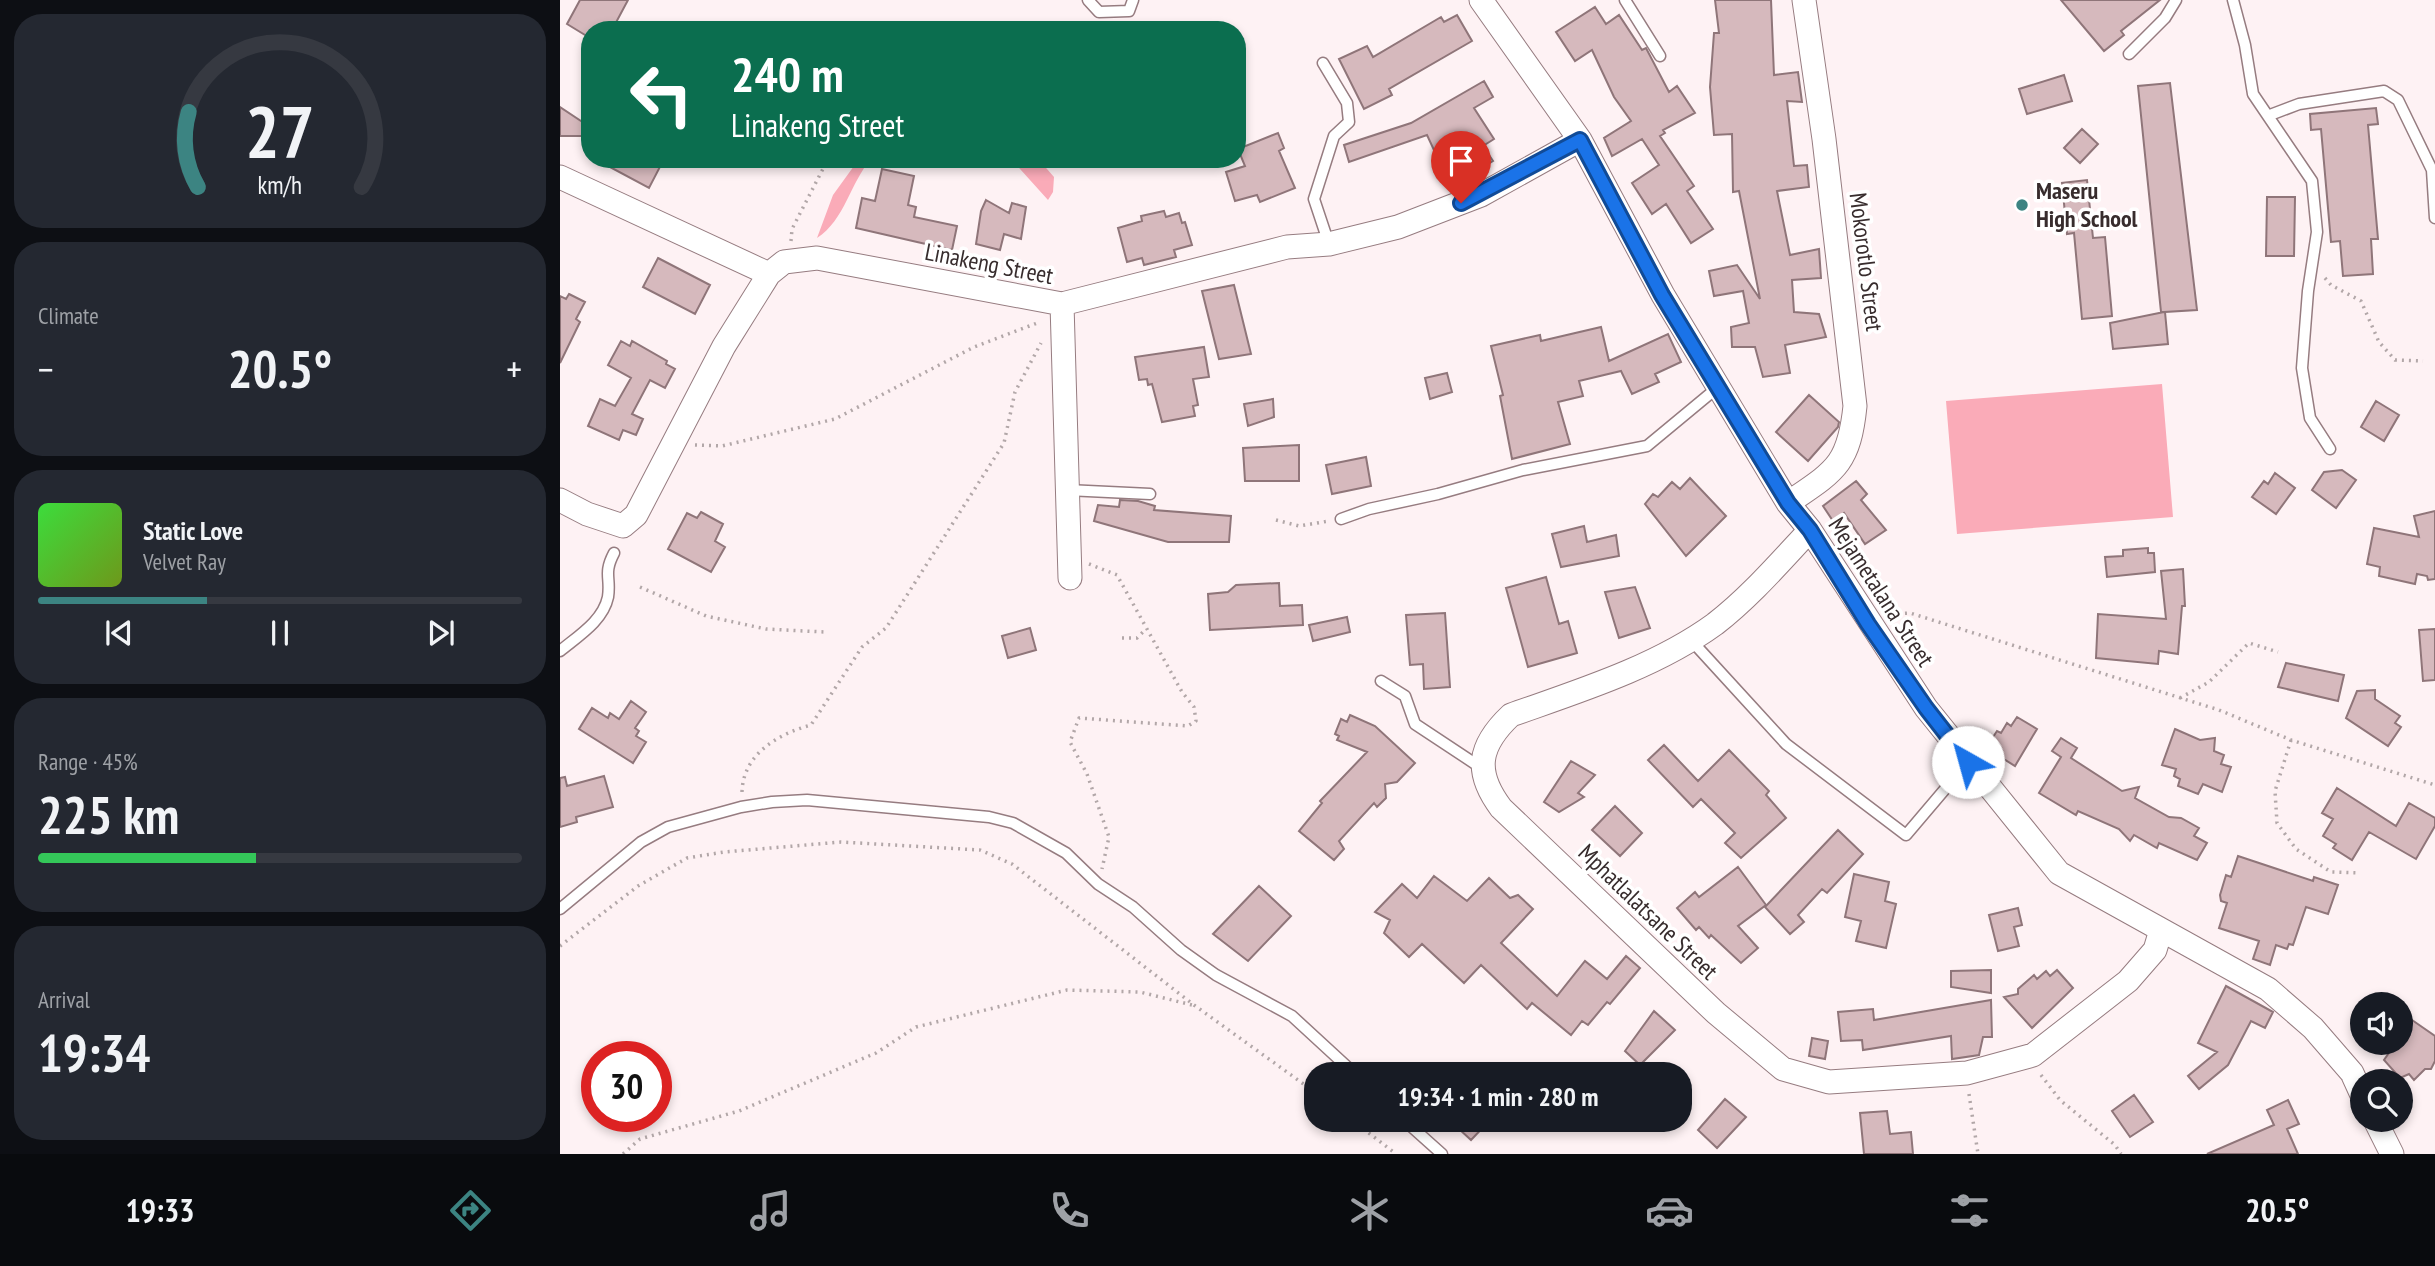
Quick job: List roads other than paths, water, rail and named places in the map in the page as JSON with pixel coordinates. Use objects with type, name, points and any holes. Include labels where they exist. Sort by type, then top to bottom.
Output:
[{"type":"street","name":"Mejametalana Street","points":[[1481,0],[1580,140],[1662,295],[1788,503],[1810,530],[1868,624],[1926,708],[1968,762],[2059,873],[2268,989],[2313,1028],[2350,1072]]},
{"type":"street","name":"Mokorotlo Street","points":[[1788,503],[1824,479],[1841,461],[1852,441],[1855,406],[1826,153],[1804,0]]},
{"type":"street","name":"Linakeng Street","points":[[769,274],[790,260],[817,258],[1062,304],[1287,247],[1329,244],[1398,227],[1481,195],[1580,140]]},
{"type":"street","points":[[560,177],[769,274],[724,346],[636,515],[622,526],[587,514],[560,500]]},
{"type":"street","points":[[1062,304],[1070,569]]},
{"type":"street","points":[[1483,769],[1483,754],[1494,731],[1511,715],[1646,662],[1714,625],[1744,600],[1810,530]]},
{"type":"street","name":"Mphatlalatsane Street","points":[[1483,769],[1487,789],[1501,808],[1716,1013],[1783,1069],[1829,1082],[1967,1073],[2033,1055],[2129,981],[2155,950],[2161,930]]},
{"type":"street","points":[[2381,1132],[2392,1154]]},
{"type":"lane","points":[[1088,0],[1099,12],[1129,11],[1133,0]]},
{"type":"lane","points":[[1625,0],[1660,56]]},
{"type":"lane","points":[[2129,54],[2165,18],[2176,0]]},
{"type":"lane","points":[[2233,0],[2245,45],[2253,94],[2270,115],[2312,181],[2317,232],[2302,368],[2310,418],[2330,449]]},
{"type":"lane","points":[[1323,63],[1347,103],[1349,122],[1334,136],[1314,200],[1329,244]]},
{"type":"lane","points":[[2270,115],[2299,104],[2384,91],[2398,100],[2432,170],[2435,218]]},
{"type":"lane","points":[[1341,519],[1369,509],[1438,494],[1524,470],[1647,446],[1717,388]]},
{"type":"lane","points":[[1068,490],[1150,494]]},
{"type":"lane","points":[[560,651],[599,617],[608,596],[607,568],[614,553]]},
{"type":"lane","points":[[1690,639],[1786,744],[1906,835],[1968,762]]},
{"type":"lane","points":[[1381,681],[1405,696],[1415,724],[1483,769]]},
{"type":"lane","points":[[560,909],[641,842],[668,827],[741,807],[807,800],[989,817],[1013,823],[1066,853],[1098,884],[1133,907],[1181,950],[1216,975],[1292,1016],[1342,1062]]},
{"type":"lane","points":[[1417,1132],[1442,1154]]},
{"type":"place","name":"Maseru High School","points":[[2022,205]]}]
